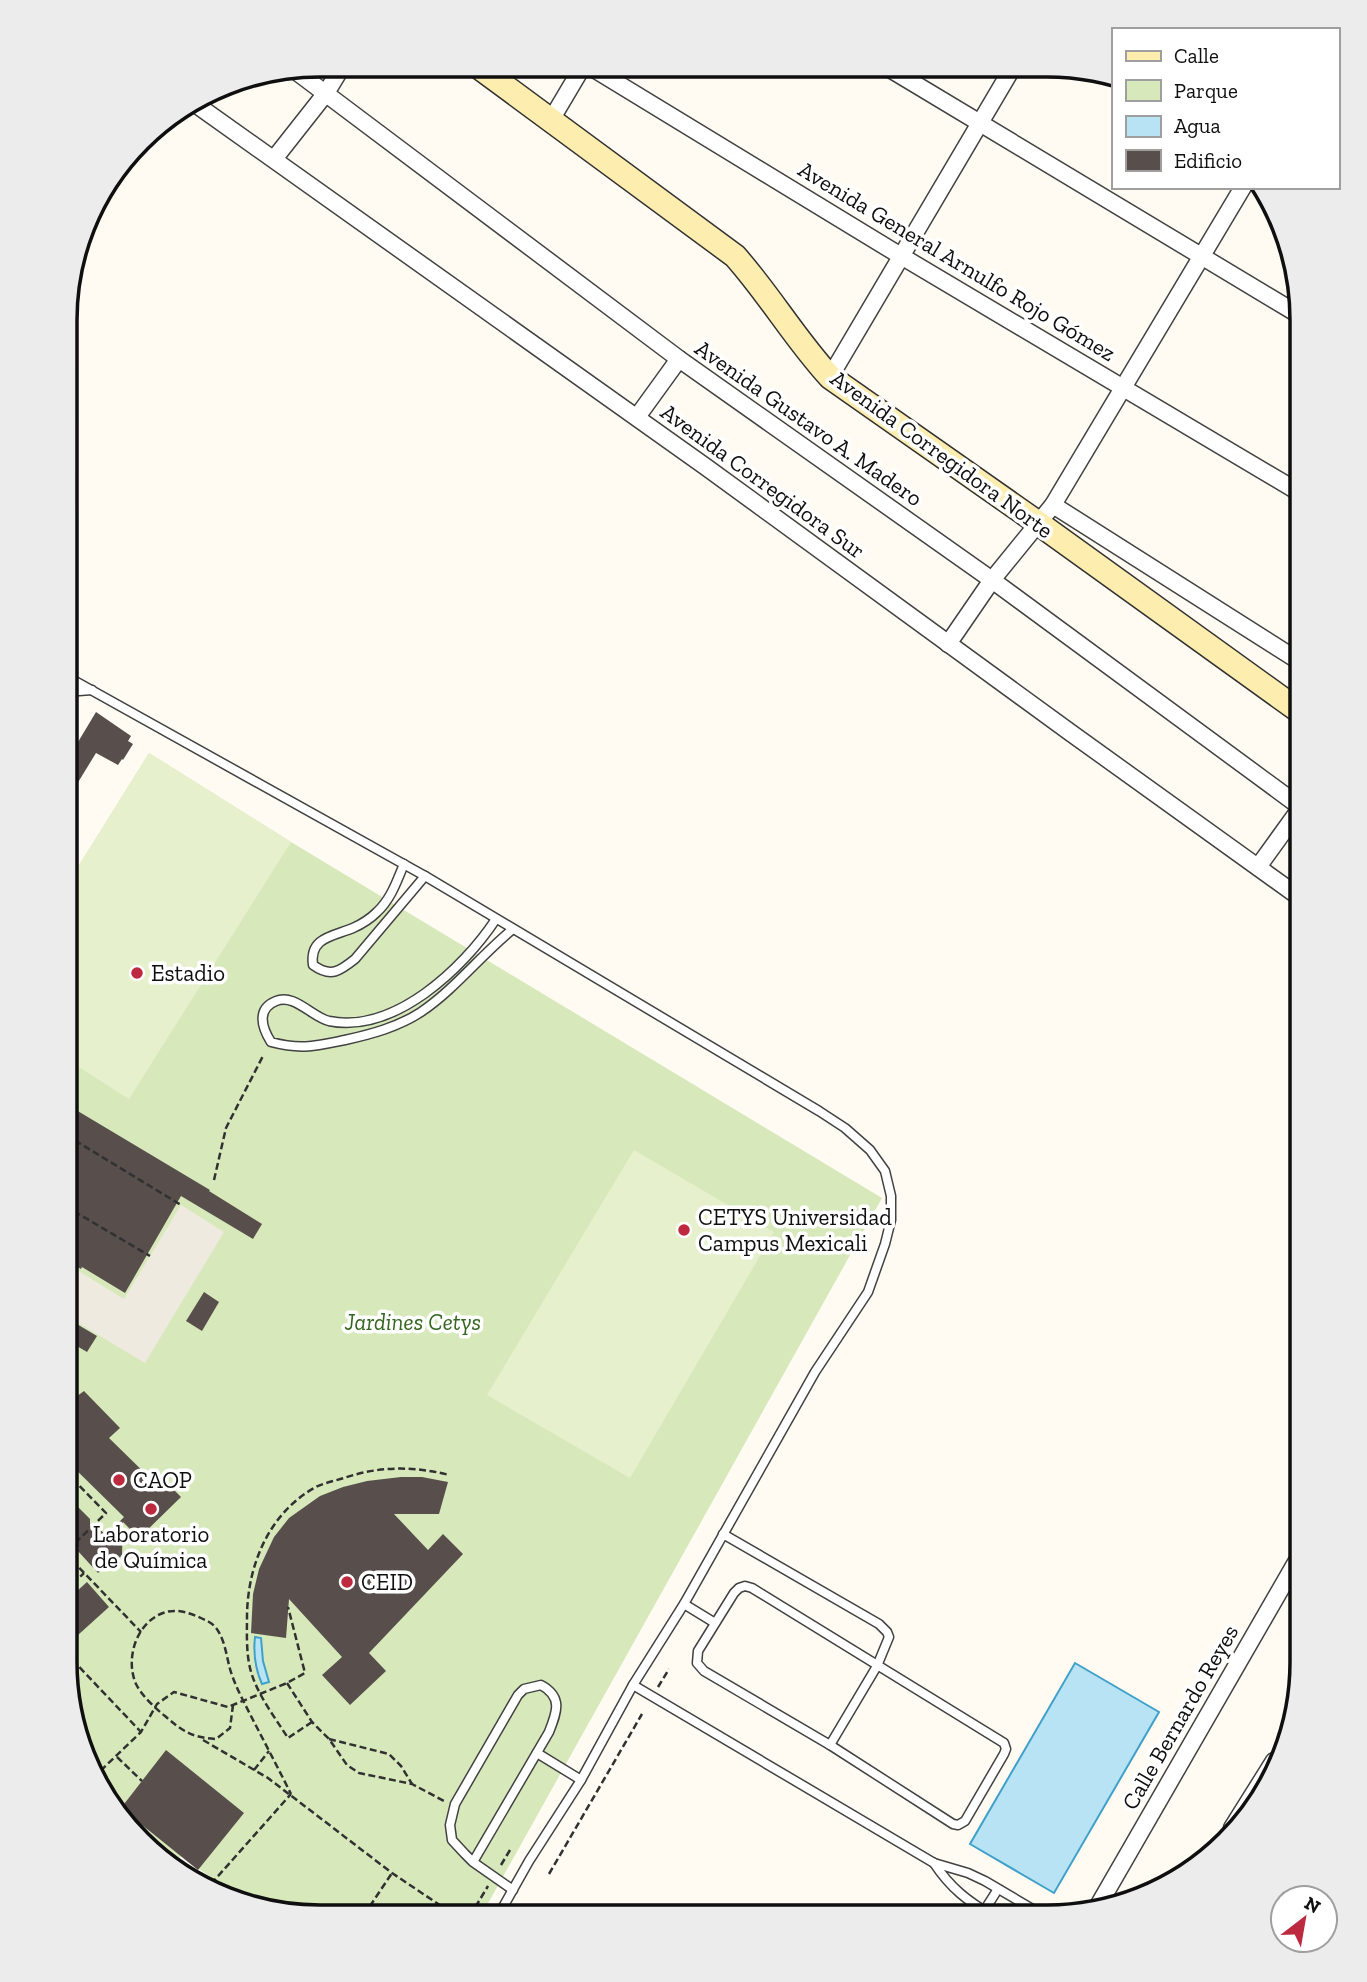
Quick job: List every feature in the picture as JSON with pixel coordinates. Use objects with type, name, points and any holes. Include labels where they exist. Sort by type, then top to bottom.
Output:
[{"type":"street","points":[[904,77],[1289,309]]},
{"type":"street","points":[[830,377],[1007,77]]},
{"type":"street","name":"Avenida Gustavo A. Madero","points":[[305,78],[679,359],[992,580],[1290,798]]},
{"type":"street","points":[[274,159],[335,78]]},
{"type":"street","name":"Avenida Corregidora Norte","points":[[493,78],[734,256],[755,279],[830,377],[1045,514],[1290,703]]},
{"type":"street","points":[[551,120],[576,78]]},
{"type":"street","name":"Avenida General Arnulfo Rojo Gómez","points":[[608,78],[901,256],[1290,487]]},
{"type":"street","name":"Avenida Corregidora Sur","points":[[201,108],[637,417],[1290,890]]},
{"type":"street","points":[[948,643],[992,580],[1045,514],[1241,189]]},
{"type":"street","points":[[637,417],[679,359]]},
{"type":"street","points":[[1045,514],[1290,656]]},
{"type":"street","points":[[1258,867],[1290,824]]},
{"type":"street","name":"Calle Bernardo Reyes","points":[[1103,1898],[1289,1574]]},
{"type":"lane","points":[[77,684],[425,876],[819,1111],[845,1128],[870,1150],[885,1171],[891,1196],[891,1220],[868,1292],[815,1372],[684,1604],[633,1685],[581,1780],[504,1905]]},
{"type":"lane","points":[[77,691],[92,690]]},
{"type":"lane","points":[[404,864],[391,895],[379,911],[365,922],[325,938],[316,946],[312,955],[313,965],[332,973],[342,970],[355,959],[425,876]]},
{"type":"lane","points":[[496,919],[465,959],[435,986],[405,1006],[370,1020],[349,1023],[327,1020],[285,999],[275,1001],[267,1007],[262,1017],[263,1029],[271,1042],[291,1047],[314,1046],[369,1035],[391,1027],[420,1012],[450,988],[513,929]]},
{"type":"lane","points":[[723,1534],[882,1626],[887,1632],[889,1637],[877,1666],[830,1745]]},
{"type":"lane","points":[[739,1588],[752,1588],[1004,1743],[1004,1754],[965,1821],[958,1825],[953,1824],[830,1745],[704,1671],[697,1663],[698,1651],[715,1623],[739,1588]]},
{"type":"lane","points":[[684,1604],[715,1623]]},
{"type":"lane","points":[[473,1862],[549,1732],[555,1717],[557,1704],[554,1696],[541,1685],[524,1689],[518,1695],[455,1804],[450,1825],[452,1840],[473,1862],[513,1890]]},
{"type":"lane","points":[[633,1685],[934,1863],[968,1874],[1025,1905]]},
{"type":"lane","points":[[537,1753],[581,1780]]},
{"type":"lane","points":[[934,1863],[961,1897],[974,1905]]},
{"type":"lane","points":[[988,1905],[998,1889]]},
{"type":"path","points":[[215,1180],[226,1128],[271,1042]]},
{"type":"path","points":[[77,1142],[181,1205]]},
{"type":"path","points":[[77,1213],[150,1256]]},
{"type":"path","points":[[313,1722],[288,1738],[261,1694],[250,1668],[247,1596],[253,1567],[266,1536],[295,1501],[316,1487],[361,1472],[401,1467],[449,1475]]},
{"type":"path","points":[[77,1483],[106,1513],[77,1541]]},
{"type":"path","points":[[78,1566],[141,1632]]},
{"type":"path","points":[[77,1580],[84,1573]]},
{"type":"path","points":[[102,1770],[141,1732],[157,1704],[174,1692],[228,1707],[287,1684],[305,1673],[288,1607]]},
{"type":"path","points":[[291,1794],[244,1701],[230,1670],[226,1649],[214,1625],[193,1614],[177,1611],[163,1613],[145,1624],[133,1646],[131,1664],[136,1685],[155,1708],[177,1727],[200,1738],[291,1794],[392,1873],[440,1905]]},
{"type":"path","points":[[77,1665],[141,1732]]},
{"type":"path","points":[[658,1687],[669,1669]]},
{"type":"path","points":[[287,1684],[347,1765],[359,1773],[412,1784],[447,1802]]},
{"type":"path","points":[[200,1738],[216,1739],[230,1728],[233,1705]]},
{"type":"path","points":[[549,1874],[642,1714]]},
{"type":"path","points":[[329,1739],[389,1754],[401,1766],[412,1784]]},
{"type":"path","points":[[254,1770],[269,1751]]},
{"type":"path","points":[[116,1756],[142,1781]]},
{"type":"path","points":[[214,1880],[291,1794]]},
{"type":"path","points":[[371,1905],[392,1873]]},
{"type":"green space","name":"Jardines Cetys","points":[[149,753],[291,842],[882,1198],[487,1905],[288,1903],[227,1887],[181,1856],[179,1859],[172,1855],[148,1834],[127,1810],[95,1755],[79,1694],[77,1662],[77,868]]},
{"type":"green space","name":"Estadio","points":[[149,753],[291,842],[129,1099],[77,1066],[77,868]]},
{"type":"green space","points":[[634,1150],[774,1232],[630,1478],[487,1395]]},
{"type":"shaded area","points":[[181,1205],[224,1232],[145,1363],[77,1322],[77,1270],[124,1299]]},
{"type":"water","points":[[255,1637],[261,1638],[263,1661],[269,1682],[262,1684],[255,1661]]},
{"type":"water","points":[[1075,1663],[1159,1712],[1054,1893],[970,1844]]},
{"type":"building","points":[[96,712],[131,736],[128,741],[133,744],[118,765],[96,753],[77,784],[77,744]]},
{"type":"building","points":[[77,1111],[262,1224],[253,1239],[181,1196],[125,1293],[82,1267],[77,1267]]},
{"type":"building","points":[[204,1292],[219,1302],[202,1331],[186,1321]]},
{"type":"building","points":[[77,1324],[97,1336],[87,1352],[77,1346]]},
{"type":"building","points":[[84,1391],[120,1428],[109,1438],[157,1485],[163,1479],[181,1497],[139,1538],[123,1522],[122,1555],[109,1569],[105,1567],[98,1573],[77,1550],[77,1506],[90,1519],[90,1526],[98,1528],[106,1535],[124,1517],[77,1471],[77,1396]]},
{"type":"building","name":"CEID","points":[[401,1477],[422,1477],[448,1482],[439,1514],[394,1514],[428,1550],[443,1534],[463,1554],[369,1653],[386,1671],[350,1705],[322,1675],[342,1657],[289,1599],[286,1638],[251,1633],[253,1594],[259,1569],[274,1537],[289,1518],[320,1496],[343,1487]]},
{"type":"building","points":[[87,1582],[109,1607],[78,1635],[77,1634],[77,1591]]},
{"type":"building","points":[[166,1750],[244,1813],[198,1870],[135,1820],[124,1805]]},
{"type":"place","name":"Estadio","points":[[137,973]]},
{"type":"place","name":"CETYS Universidad Campus Mexicali","points":[[684,1230]]},
{"type":"place","name":"CAOP","points":[[119,1480]]},
{"type":"place","name":"Laboratorio de Química","points":[[151,1509]]},
{"type":"place","name":"CEID","points":[[347,1582]]}]
